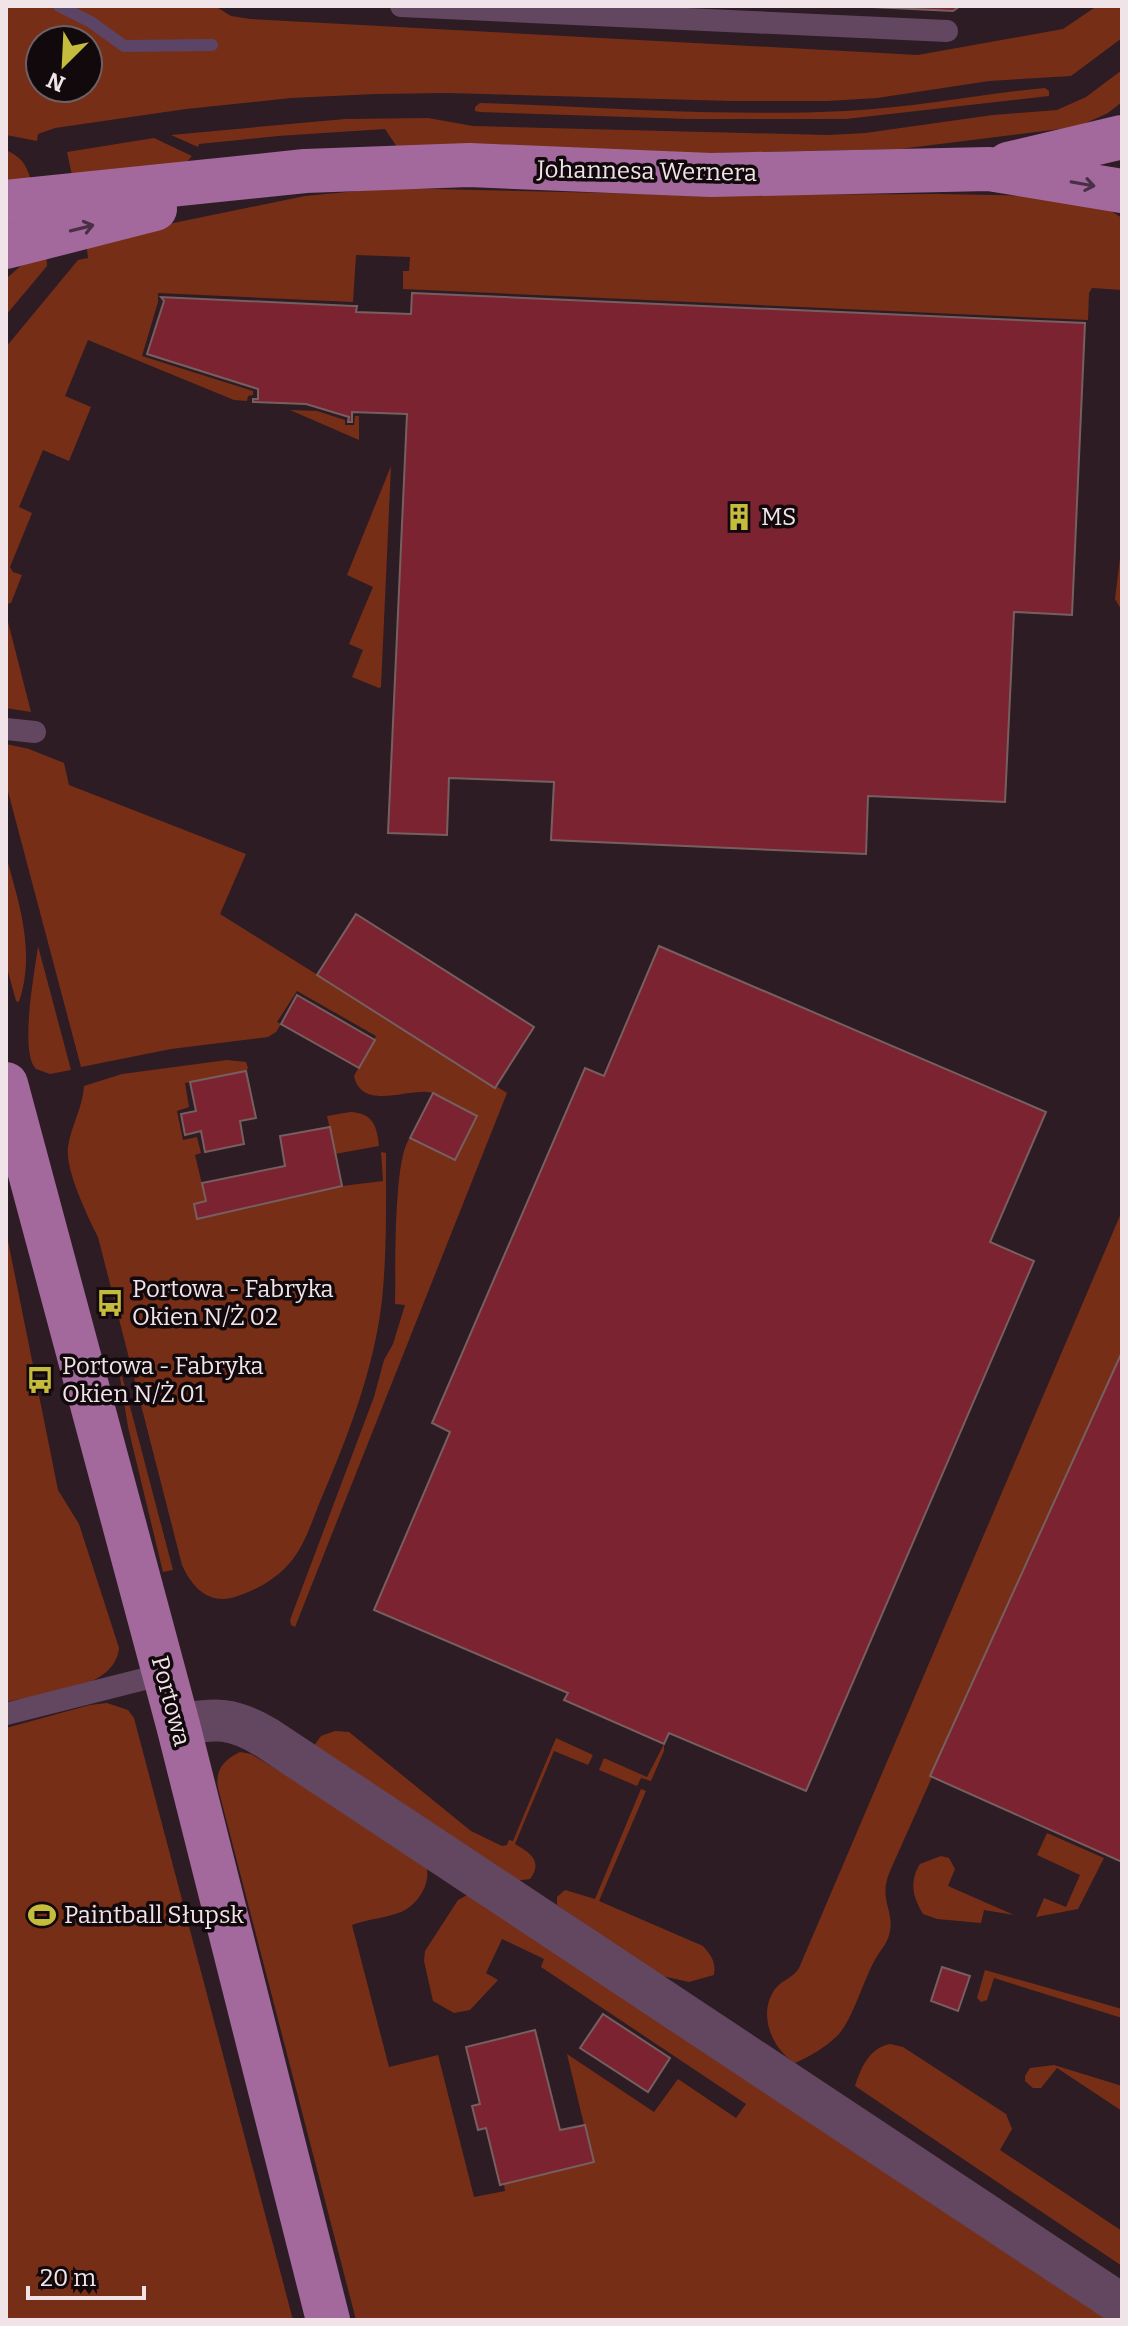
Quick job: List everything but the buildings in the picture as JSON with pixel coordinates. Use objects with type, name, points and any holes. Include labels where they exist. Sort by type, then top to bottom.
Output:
[{"type":"main road","name":"Johannesa Wernera","points":[[989,169],[1122,137]]},
{"type":"main road","name":"Johannesa Wernera","points":[[6,202],[305,171],[469,165],[711,175],[989,169],[1122,191]]},
{"type":"main road","name":"Johannesa Wernera","points":[[6,247],[305,171]]},
{"type":"main road","name":"Portowa","points":[[7,1089],[178,1725],[328,2320]]},
{"type":"street","points":[[178,1725],[227,1719],[267,1738],[1122,2305]]},
{"type":"lane","points":[[401,6],[947,31]]},
{"type":"lane","points":[[6,729],[35,732]]},
{"type":"lane","points":[[6,1714],[164,1674]]},
{"type":"shaded area","points":[[6,6],[215,6],[231,16],[250,19],[918,55],[1063,29],[1097,6],[1122,6],[1122,38],[1071,76],[989,81],[877,98],[827,101],[448,93],[291,98],[55,128],[38,134],[37,141],[6,135]]},
{"type":"shaded area","points":[[1122,70],[1122,102],[1108,113],[1077,127],[900,149],[671,154],[397,147],[385,129],[278,136],[199,144],[198,147],[171,135],[345,119],[428,118],[473,126],[828,135],[865,133],[993,115],[1057,110],[1086,97]]},
{"type":"shaded area","points":[[1045,88],[1049,96],[846,119],[688,119],[475,111],[480,103],[800,113],[896,107]]},
{"type":"shaded area","points":[[154,138],[192,156],[186,163],[73,180],[67,152]]},
{"type":"shaded area","points":[[6,150],[24,163],[32,184],[6,180]]},
{"type":"shaded area","points":[[389,188],[695,195],[1047,196],[1108,209],[1122,218],[1122,290],[1092,288],[1088,320],[403,289],[403,271],[409,271],[410,257],[356,255],[353,302],[158,293],[142,356],[253,391],[253,395],[248,396],[247,401],[234,400],[88,340],[65,396],[91,407],[69,461],[43,450],[19,507],[32,513],[10,567],[13,572],[22,575],[11,603],[7,604],[6,614],[6,347],[78,260],[88,258],[86,241],[305,196]]},
{"type":"shaded area","points":[[46,252],[47,266],[6,315],[6,279],[25,262]]},
{"type":"shaded area","points":[[290,410],[317,411],[345,420],[345,425],[354,425],[355,416],[359,416],[359,440]]},
{"type":"shaded area","points":[[391,466],[379,688],[352,677],[363,650],[349,644],[373,587],[347,575]]},
{"type":"shaded area","points":[[1122,542],[1122,611],[1115,599]]},
{"type":"shaded area","points":[[6,614],[31,712],[6,708]]},
{"type":"shaded area","points":[[6,744],[29,749],[64,763],[69,785],[246,854],[220,914],[507,1093],[295,1627],[290,1620],[374,1397],[405,1305],[395,1304],[398,1191],[405,1150],[410,1138],[455,1160],[477,1116],[432,1093],[377,1096],[367,1093],[359,1087],[354,1076],[376,1036],[297,991],[277,1022],[281,1024],[276,1032],[268,1037],[171,1049],[81,1067],[6,784]]},
{"type":"shaded area","points":[[6,856],[26,947],[24,984],[19,1002],[16,1001],[6,964]]},
{"type":"shaded area","points":[[38,946],[71,1070],[50,1074],[36,1069],[29,1046],[28,1029]]},
{"type":"shaded area","points":[[227,1060],[246,1062],[248,1068],[246,1071],[185,1083],[189,1107],[177,1111],[183,1140],[197,1137],[201,1153],[195,1155],[206,1201],[197,1218],[342,1186],[383,1181],[381,1152],[386,1153],[386,1226],[382,1300],[373,1352],[349,1429],[308,1532],[293,1559],[275,1577],[246,1593],[219,1599],[197,1588],[182,1565],[98,1237],[70,1168],[68,1147],[84,1086],[122,1074]]},
{"type":"shaded area","points":[[350,1112],[369,1118],[377,1132],[379,1146],[335,1154],[327,1116]]},
{"type":"shaded area","points":[[1122,1211],[1122,1352],[890,1871],[886,1889],[891,1924],[888,1939],[842,2029],[823,2048],[795,2063],[780,2049],[770,2030],[767,2009],[770,1999],[775,1989],[799,1968]]},
{"type":"shaded area","points":[[6,1231],[58,1490],[79,1524],[119,1648],[114,1662],[90,1682],[56,1693],[6,1702]]},
{"type":"shaded area","points":[[122,1376],[173,1570],[163,1572],[128,1427]]},
{"type":"shaded area","points":[[107,1703],[128,1710],[134,1718],[293,2320],[6,2320],[6,1728]]},
{"type":"shaded area","points":[[335,1731],[349,1732],[471,1831],[502,1846],[507,1845],[509,1840],[513,1841],[556,1738],[593,1755],[588,1765],[554,1751],[515,1844],[533,1858],[534,1873],[530,1879],[515,1881],[310,1751],[321,1736]]},
{"type":"shaded area","points":[[664,1744],[651,1781],[641,1778],[637,1786],[599,1770],[604,1758],[647,1777]]},
{"type":"shaded area","points":[[240,1752],[251,1754],[420,1855],[425,1862],[425,1887],[409,1908],[352,1925],[389,2067],[438,2055],[474,2197],[505,2191],[504,2184],[593,2162],[567,2054],[654,2112],[678,2079],[736,2118],[746,2104],[541,1967],[544,1959],[502,1939],[486,1973],[498,1980],[470,2010],[454,2013],[433,2001],[424,1961],[425,1951],[458,1900],[469,1894],[1113,2320],[356,2320],[218,1788],[222,1766]]},
{"type":"shaded area","points":[[641,1789],[646,1791],[599,1901],[703,1946],[713,1960],[714,1975],[689,1982],[658,1975],[557,1905],[557,1897],[565,1890],[595,1899]]},
{"type":"shaded area","points":[[1047,1833],[1104,1858],[1078,1909],[1036,1917],[1044,1898],[1066,1907],[1080,1875],[1037,1855]]},
{"type":"shaded area","points":[[941,1856],[949,1858],[955,1869],[948,1886],[1014,1915],[984,1910],[981,1923],[937,1919],[923,1914],[915,1895],[914,1877],[920,1864]]},
{"type":"shaded area","points":[[985,1970],[1122,2009],[1122,2018],[994,1978],[987,2000],[981,2002],[977,1998]]},
{"type":"shaded area","points":[[890,2044],[903,2047],[1006,2114],[1012,2129],[1000,2150],[1122,2231],[1122,2266],[855,2086],[871,2054]]},
{"type":"shaded area","points":[[1054,2065],[1122,2086],[1122,2111],[1057,2068],[1041,2088],[1033,2088],[1025,2081],[1030,2068]]},
{"type":"waterway","points":[[59,6],[91,22],[124,46],[212,45]]},
{"type":"place","name":"MS","points":[[739,517]]},
{"type":"place","name":"Portowa - Fabryka Okien N/Ż 02","points":[[110,1303]]},
{"type":"place","name":"Portowa - Fabryka Okien N/Ż 01","points":[[40,1380]]},
{"type":"place","name":"Paintball Słupsk","points":[[42,1915]]}]
